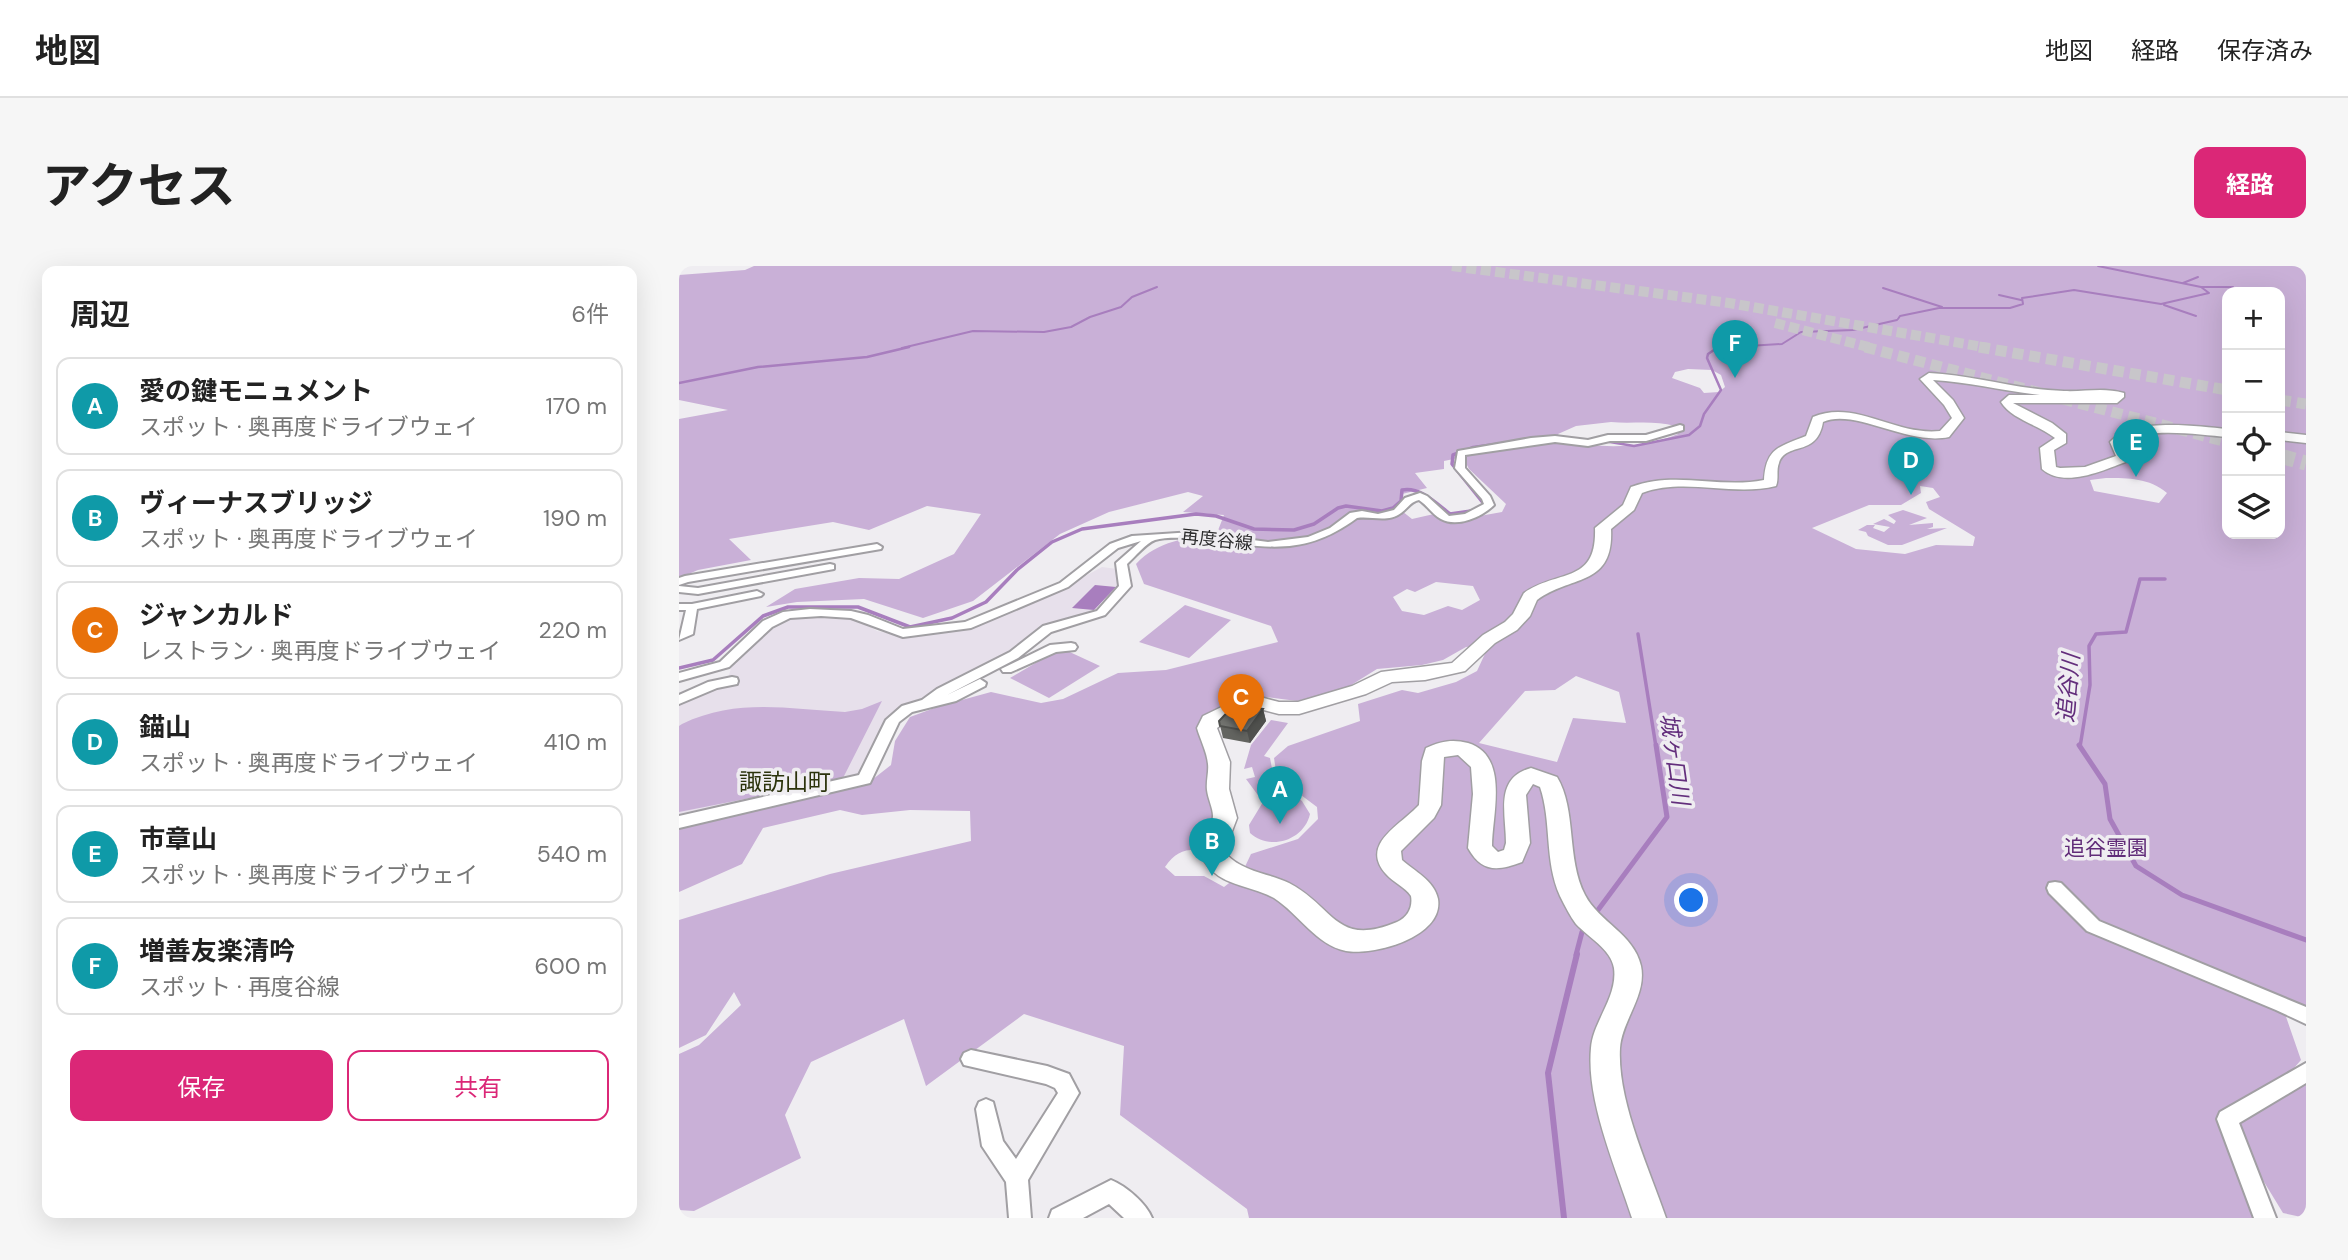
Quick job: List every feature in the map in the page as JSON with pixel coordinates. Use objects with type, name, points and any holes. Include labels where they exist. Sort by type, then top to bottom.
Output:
[{"type":"street","points":[[1649,1218],[1616,1116],[1604,1050],[1618,1014],[1627,978],[1627,965],[1619,950],[1580,909],[1569,887],[1553,790],[1549,782],[1542,777],[1531,775],[1522,779],[1514,803],[1519,843],[1513,856],[1499,861],[1489,858],[1480,848],[1485,782],[1479,761],[1471,752],[1456,746],[1434,753],[1431,762],[1433,797],[1427,810],[1396,838],[1390,848],[1389,858],[1396,869],[1418,886],[1425,899],[1422,915],[1410,928],[1388,936],[1360,941],[1346,940],[1331,933],[1300,903],[1280,890],[1227,871],[1214,857],[1214,846],[1225,818],[1219,789],[1219,762],[1207,728],[1210,721],[1234,706],[1247,703],[1299,708],[1359,690],[1388,676],[1425,674],[1458,667],[1489,639],[1511,626],[1521,616],[1530,597],[1537,592],[1576,579],[1595,566],[1604,550],[1603,528],[1629,507],[1636,490],[1663,482],[1698,486],[1770,483],[1772,461],[1781,451],[1811,439],[1817,421],[1827,416],[1850,417],[1925,436],[1944,434],[1956,423],[1957,414],[1926,379],[1929,376],[1966,378],[1998,387],[2065,395],[2108,392],[2120,396],[2117,399],[2066,401],[2009,399],[2007,402],[2010,407],[2048,426],[2061,437],[2061,440],[2047,448],[2049,469],[2059,473],[2073,473],[2123,458],[2116,442],[2126,434],[2170,430],[2222,432]]},
{"type":"street","name":"再度谷線","points":[[679,677],[730,662],[768,622],[795,614],[859,616],[882,628],[900,633],[921,633],[954,625],[967,625],[1064,585],[1114,546],[1136,538],[1193,535],[1268,545],[1310,540],[1334,530],[1355,515],[1363,513],[1378,517],[1397,512],[1408,500],[1420,496],[1445,517],[1455,519],[1480,511],[1489,505],[1487,498],[1460,468],[1461,453],[1531,441],[1646,438],[1680,428]]},
{"type":"street","points":[[2285,437],[2306,439]]},
{"type":"street","points":[[927,703],[942,692],[1014,655],[1047,629],[1101,613],[1125,586],[1121,564],[1151,538]]},
{"type":"street","points":[[679,582],[877,547]]},
{"type":"street","points":[[770,578],[775,564]]},
{"type":"street","points":[[679,589],[698,592],[830,567]]},
{"type":"street","points":[[679,636],[687,634],[685,607],[757,594]]},
{"type":"street","points":[[679,822],[865,779],[893,720],[907,709],[951,698],[1031,656],[1054,648],[1071,647]]},
{"type":"street","points":[[679,685],[713,672],[718,667]]},
{"type":"street","points":[[679,700],[713,685],[732,681]]},
{"type":"street","points":[[2056,888],[2094,926],[2306,1016]]},
{"type":"street","points":[[971,1059],[1047,1075],[1062,1082],[1069,1093],[1017,1178]]},
{"type":"street","points":[[2265,1218],[2227,1119],[2306,1073]]},
{"type":"street","points":[[986,1109],[993,1146],[1017,1178],[1020,1218]]},
{"type":"street","points":[[1060,1218],[1111,1191],[1141,1218]]},
{"type":"shaded area","points":[[1102,567],[1117,569],[1119,587],[1097,612],[1061,621],[1011,654],[921,700],[903,704],[890,717],[858,778],[679,818],[679,704],[726,685],[732,665],[775,622],[788,618],[847,618],[859,620],[877,631],[897,635],[945,632],[991,619],[1050,595]]},
{"type":"shaded area","points":[[1095,585],[1116,587],[1094,610],[1072,608]]},
{"type":"green space","name":"追谷霊園","points":[[754,266],[2306,266],[2306,1017],[2284,1011],[2301,1060],[2274,1091],[2306,1071],[2306,1218],[2283,1213],[2236,1136],[2272,1218],[1249,1218],[1247,1209],[1120,1115],[1124,1046],[1024,1014],[926,1086],[904,1019],[811,1062],[785,1115],[801,1158],[694,1211],[679,1210],[679,1054],[699,1045],[741,1005],[734,992],[706,1035],[679,1048],[679,920],[830,874],[971,841],[970,811],[910,810],[862,815],[840,810],[763,828],[742,864],[679,892],[679,828],[868,783],[891,765],[895,741],[910,717],[940,706],[991,692],[1041,703],[1063,699],[1118,673],[1166,670],[1278,642],[1271,626],[1144,584],[1136,564],[1145,556],[1163,545],[1217,533],[1224,515],[1183,512],[1203,496],[1188,492],[1109,512],[1060,534],[973,601],[923,618],[864,599],[797,602],[766,607],[795,589],[859,578],[899,579],[954,554],[981,514],[927,506],[869,530],[833,522],[729,539],[751,560],[698,570],[679,578],[679,419],[728,410],[679,400],[679,275],[745,270]],"holes":[[[1688,369],[1712,370],[1721,375],[1725,387],[1719,392],[1704,393],[1700,388],[1672,378],[1675,372]],[[1611,422],[1667,424],[1675,426],[1678,434],[1650,443],[1621,446],[1562,440],[1558,434],[1576,426]],[[1463,457],[1469,469],[1506,504],[1502,512],[1446,522],[1434,514],[1412,519],[1397,507],[1402,494],[1427,488],[1415,473],[1444,469],[1444,461]],[[2090,480],[2138,480],[2167,493],[2159,503],[2094,491]],[[1920,486],[1933,488],[1940,497],[1926,502],[1929,509],[1975,537],[1973,546],[1936,545],[1905,554],[1856,549],[1812,528],[1869,505],[1901,505],[1921,493]],[[1436,582],[1473,586],[1480,600],[1462,610],[1448,606],[1424,615],[1402,611],[1393,597],[1407,589],[1415,592]],[[1489,645],[1477,671],[1456,682],[1418,693],[1402,690],[1358,704],[1360,721],[1288,746],[1274,758],[1277,777],[1317,807],[1318,819],[1298,839],[1251,854],[1242,873],[1224,887],[1204,876],[1175,876],[1165,867],[1174,856],[1184,851],[1209,851],[1217,820],[1207,792],[1208,765],[1201,723],[1219,710],[1244,699],[1266,697],[1297,701],[1348,687],[1377,669],[1422,665],[1443,660],[1466,647]],[[1576,676],[1619,692],[1626,723],[1573,718],[1557,762],[1479,743],[1525,691],[1555,690]]]},
{"type":"green space","points":[[1903,510],[1927,518],[1909,525],[1933,523],[1933,527],[1927,529],[1947,528],[1902,545],[1888,545],[1858,530],[1867,525],[1875,525],[1873,528],[1884,532],[1890,527],[1873,524],[1884,519],[1894,524],[1896,521],[1888,515]]},
{"type":"green space","points":[[1185,605],[1231,620],[1189,658],[1139,642]]},
{"type":"green space","points":[[1061,648],[1100,666],[1049,698],[1010,678]]},
{"type":"green space","points":[[882,701],[842,780],[679,812],[679,726],[682,724],[702,716],[742,708],[845,712]]},
{"type":"green space","points":[[1271,720],[1288,723],[1264,756],[1270,758],[1274,779],[1302,801],[1310,814],[1301,831],[1293,837],[1276,842],[1258,838],[1250,833],[1249,825],[1263,802],[1246,779],[1255,777],[1252,767],[1244,769],[1251,745]]},
{"type":"building","points":[[1235,704],[1263,709],[1247,731],[1220,726],[1219,721]]},
{"type":"waterway","points":[[2098,266],[2201,287]]},
{"type":"waterway","points":[[2183,283],[2198,277]]},
{"type":"waterway","points":[[902,348],[973,331],[1044,332],[1071,327],[1090,317],[1121,307],[1132,297],[1157,287]]},
{"type":"waterway","points":[[1898,319],[1900,316],[1939,308],[2010,308],[2023,304],[2022,298],[2074,290],[2161,304],[2209,293],[2201,287]]},
{"type":"waterway","points":[[2201,287],[2222,287]]},
{"type":"waterway","points":[[1883,288],[1942,307]]},
{"type":"waterway","points":[[1999,295],[2021,300]]},
{"type":"waterway","points":[[2164,305],[2196,316]]},
{"type":"waterway","points":[[1716,348],[1782,344],[1801,332],[1853,330],[1897,320]]},
{"type":"waterway","points":[[679,383],[758,367],[867,357],[909,347]]},
{"type":"waterway","points":[[1604,441],[1634,446],[1689,435],[1700,426],[1704,414],[1721,390],[1707,358],[1708,354],[1717,348],[1738,347]]},
{"type":"waterway","points":[[1462,452],[1473,447],[1546,437]]},
{"type":"waterway","points":[[1466,450],[1453,455],[1452,464],[1484,504],[1482,507]]},
{"type":"waterway","points":[[679,668],[713,660],[763,616],[788,607],[858,607],[910,627],[952,618],[986,602],[1017,570],[1052,542],[1082,529],[1196,514],[1216,516],[1254,529],[1294,530],[1314,524],[1338,508],[1346,506],[1382,511],[1393,508],[1401,501],[1402,490],[1409,489],[1428,497],[1450,514],[1471,511]]},
{"type":"waterway","name":"追谷川","points":[[2080,747],[2090,685],[2089,646],[2096,634],[2126,632],[2140,579],[2165,579]]},
{"type":"waterway","name":"城ヶ口川","points":[[1638,634],[1656,747]]},
{"type":"waterway","name":"城ヶ口川","points":[[1598,910],[1667,817],[1656,745]]},
{"type":"waterway","name":"追谷川","points":[[2080,747],[2105,784],[2110,819],[2136,866],[2182,895],[2306,940]]},
{"type":"waterway","name":"城ヶ口川","points":[[1576,955],[1582,932]]},
{"type":"waterway","name":"城ヶ口川","points":[[1564,1218],[1548,1073],[1577,954]]},
{"type":"tunnel","points":[[1452,266],[1729,303],[1989,348]]},
{"type":"tunnel","points":[[1775,323],[1872,348]]},
{"type":"tunnel","points":[[1865,347],[2222,441]]},
{"type":"tunnel","points":[[1979,347],[2222,389]]},
{"type":"tunnel","points":[[2285,401],[2306,404]]},
{"type":"tunnel","points":[[2285,457],[2306,463]]},
{"type":"place","name":"増善友楽清吟","points":[[1735,378]]},
{"type":"place","name":"市章山","points":[[2136,477]]},
{"type":"place","name":"錨山","points":[[1911,495]]},
{"type":"place","name":"ジャンカルド","points":[[1241,732]]},
{"type":"place","name":"愛の鍵モニュメント","points":[[1280,824]]},
{"type":"place","name":"ヴィーナスブリッジ","points":[[1212,876]]},
{"type":"district","name":"諏訪山町","points":[[785,782]]}]
